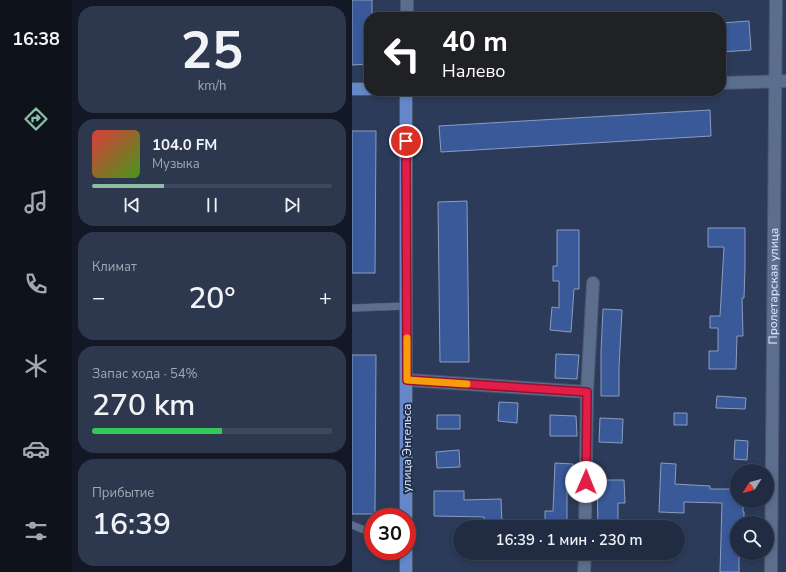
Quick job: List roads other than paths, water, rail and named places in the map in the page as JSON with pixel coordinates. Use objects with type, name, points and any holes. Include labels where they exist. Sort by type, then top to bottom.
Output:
[{"type":"main road","points":[[352,89],[364,89]]},
{"type":"main road","name":"улица Энгельса","points":[[406,96],[406,508]]},
{"type":"main road","points":[[406,560],[406,572]]},
{"type":"street","points":[[407,0],[407,12]]},
{"type":"street","name":"Пролетарская улица","points":[[771,572],[781,82],[776,0]]},
{"type":"street","points":[[726,83],[781,82]]},
{"type":"street","points":[[585,520],[587,392],[593,283]]},
{"type":"street","points":[[407,380],[587,392]]},
{"type":"street","points":[[584,560],[584,572]]},
{"type":"lane","points":[[352,308],[406,306]]},
{"type":"lane","points":[[352,525],[364,530]]}]
